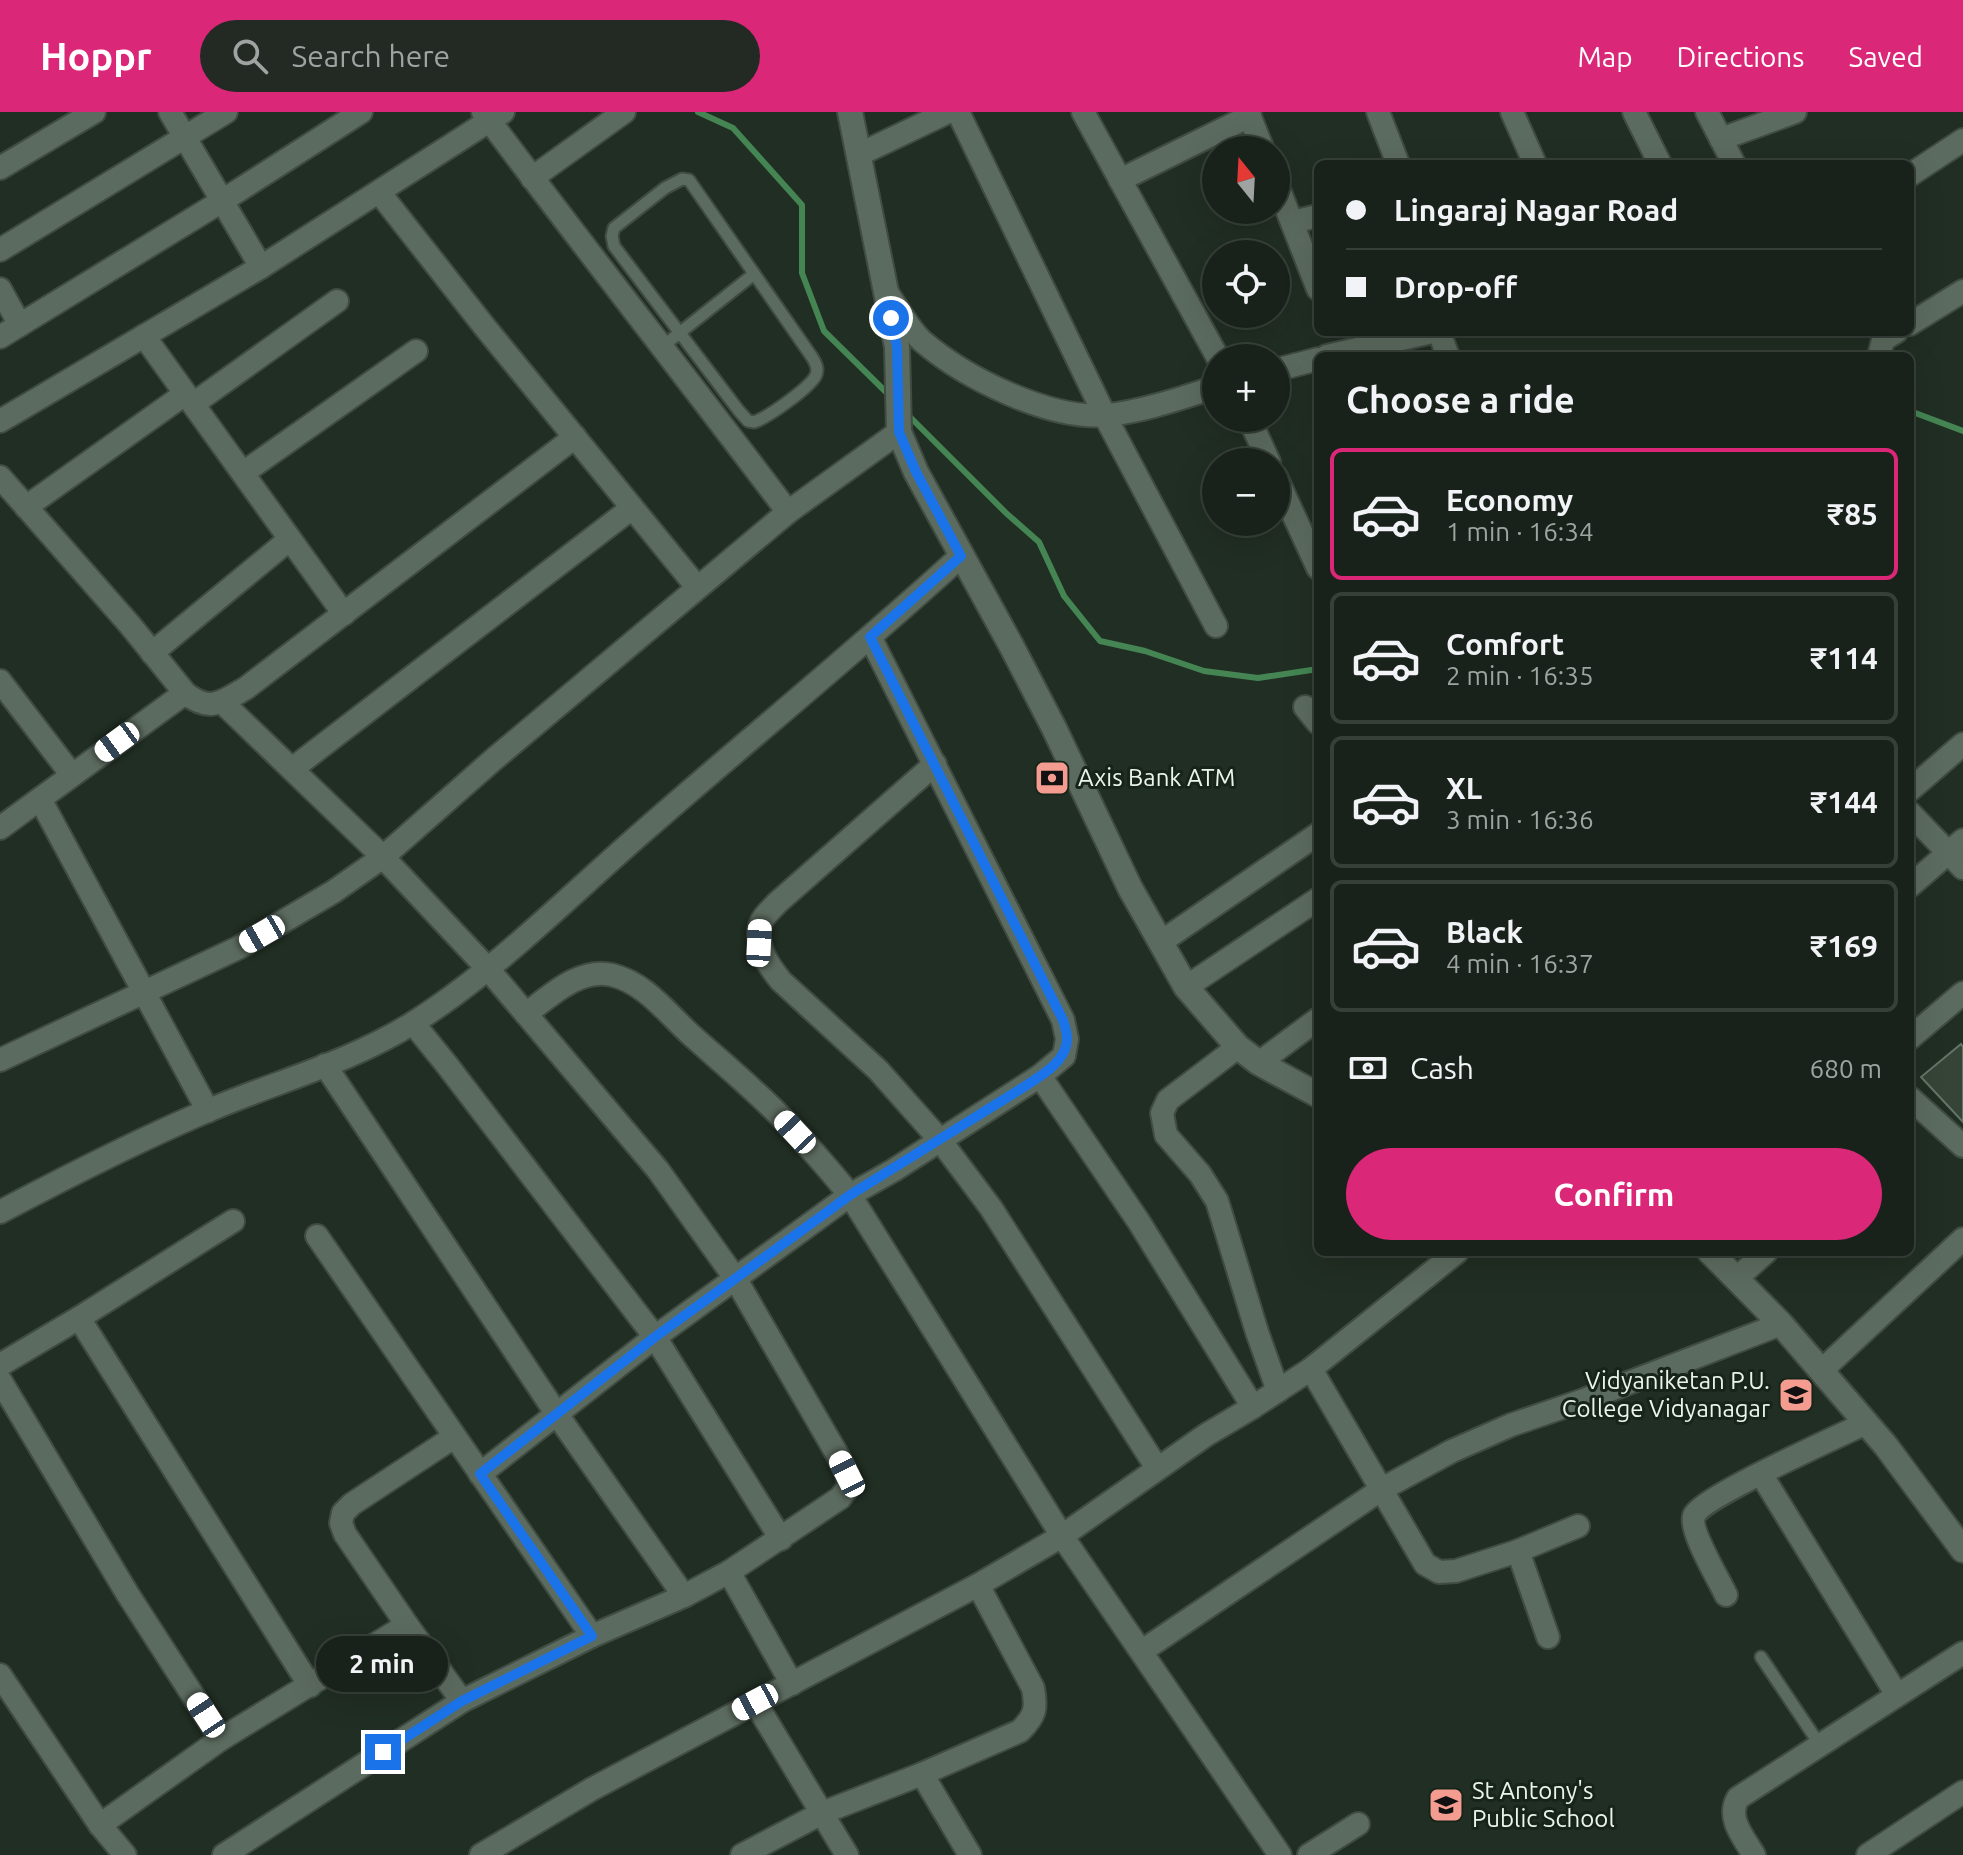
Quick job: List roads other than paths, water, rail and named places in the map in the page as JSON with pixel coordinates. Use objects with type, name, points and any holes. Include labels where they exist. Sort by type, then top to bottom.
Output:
[{"type":"street","points":[[0,168],[94,112]]},
{"type":"street","points":[[170,112],[261,267]]},
{"type":"street","points":[[0,250],[226,112]]},
{"type":"street","points":[[0,337],[361,112]]},
{"type":"street","points":[[532,178],[624,112]]},
{"type":"street","points":[[850,112],[897,347],[899,423],[916,472],[1054,728],[1130,888],[1186,987],[1238,1047],[1259,1063],[1314,1093]]},
{"type":"street","points":[[858,155],[948,112]]},
{"type":"street","points":[[958,112],[1105,416],[1216,626]]},
{"type":"street","points":[[1083,112],[1210,344]]},
{"type":"street","points":[[1378,112],[1396,160]]},
{"type":"street","points":[[1512,112],[1533,160]]},
{"type":"street","points":[[1634,112],[1658,160]]},
{"type":"street","points":[[1707,112],[1732,160]]},
{"type":"street","points":[[1721,139],[1795,112]]},
{"type":"street","points":[[1120,180],[1249,114],[1258,136]]},
{"type":"street","points":[[0,421],[261,267],[492,115],[532,178],[572,231],[671,340],[788,512]]},
{"type":"street","points":[[1914,172],[1963,140]]},
{"type":"street","points":[[379,192],[697,587]]},
{"type":"street","points":[[1290,217],[1314,279]]},
{"type":"street","points":[[1292,222],[1314,217]]},
{"type":"street","points":[[0,289],[20,325]]},
{"type":"street","points":[[885,290],[919,339],[987,383],[1032,403],[1068,413],[1105,416],[1144,409],[1202,391]]},
{"type":"street","points":[[1914,322],[1963,291]]},
{"type":"street","points":[[26,507],[337,301]]},
{"type":"street","points":[[144,336],[344,614]]},
{"type":"street","points":[[1338,349],[1410,336]]},
{"type":"street","points":[[243,473],[416,351]]},
{"type":"street","points":[[1290,366],[1314,360]]},
{"type":"street","points":[[0,1060],[238,948],[333,892],[383,857],[697,587],[899,423]]},
{"type":"street","points":[[0,477],[185,693],[205,705],[222,702],[246,688],[575,437]]},
{"type":"street","points":[[1290,507],[1314,559]]},
{"type":"street","points":[[292,769],[632,508]]},
{"type":"street","points":[[152,653],[290,539]]},
{"type":"street","points":[[0,1212],[85,1167],[208,1111],[372,1046],[413,1023],[488,969],[961,556]]},
{"type":"street","points":[[480,1474],[655,1337],[850,1195],[1040,1076],[1064,1056],[1067,1039],[1063,1020],[870,637]]},
{"type":"street","points":[[0,681],[72,775]]},
{"type":"street","points":[[0,828],[185,693]]},
{"type":"street","points":[[222,702],[383,857],[488,969],[658,1170],[735,1278],[847,1474],[849,1486],[840,1498],[729,1572],[462,1701],[224,1855]]},
{"type":"street","points":[[1914,787],[1963,744]]},
{"type":"street","points":[[935,764],[777,903],[761,922],[759,943],[768,966],[781,981],[878,1070],[940,1140],[991,1208],[1157,1468]]},
{"type":"street","points":[[40,799],[208,1111]]},
{"type":"street","points":[[1914,816],[1958,854],[1914,883]]},
{"type":"street","points":[[1161,942],[1314,837]]},
{"type":"street","points":[[1186,987],[1314,902]]},
{"type":"street","points":[[526,1014],[559,990],[587,975],[611,975],[643,988],[779,1115],[827,1167],[850,1195],[1062,1536],[1280,1855]]},
{"type":"street","points":[[1914,1035],[1963,993]]},
{"type":"street","points":[[1259,1063],[1314,1022]]},
{"type":"street","points":[[413,1023],[655,1337],[781,1539]]},
{"type":"street","points":[[1238,1047],[1168,1100],[1162,1113],[1166,1135],[1200,1174],[1217,1201],[1278,1391]]},
{"type":"street","points":[[325,1065],[556,1413],[684,1596]]},
{"type":"street","points":[[1040,1076],[1139,1222],[1253,1407]]},
{"type":"street","points":[[1915,1112],[1963,1146]]},
{"type":"street","points":[[0,1365],[233,1221]]},
{"type":"street","points":[[317,1236],[592,1636]]},
{"type":"street","points":[[1821,1371],[1963,1239]]},
{"type":"street","points":[[481,1855],[592,1789],[978,1585],[1062,1536],[1206,1435],[1311,1369],[1452,1256]]},
{"type":"street","points":[[1714,1256],[1781,1324],[1886,1446],[1963,1550]]},
{"type":"street","points":[[1737,1278],[1762,1256]]},
{"type":"street","points":[[79,1318],[310,1686]]},
{"type":"street","points":[[1142,1651],[1382,1489],[1452,1451],[1511,1425],[1781,1324]]},
{"type":"street","points":[[1311,1369],[1425,1564],[1439,1572],[1456,1571],[1518,1551],[1578,1526]]},
{"type":"street","points":[[0,1380],[127,1593],[221,1739]]},
{"type":"street","points":[[1726,1595],[1699,1541],[1694,1515],[1704,1504],[1866,1423]]},
{"type":"street","points":[[454,1437],[352,1504],[343,1513],[341,1523],[345,1534],[462,1701]]},
{"type":"street","points":[[1761,1474],[1897,1695]]},
{"type":"street","points":[[1518,1551],[1548,1637]]},
{"type":"street","points":[[729,1572],[792,1684]]},
{"type":"street","points":[[742,1855],[822,1813],[1020,1731],[1031,1719],[1036,1704],[1033,1688],[978,1585]]},
{"type":"street","points":[[100,1825],[221,1739],[407,1625]]},
{"type":"street","points":[[1754,1855],[1734,1819],[1733,1807],[1738,1798],[1963,1653]]},
{"type":"street","points":[[0,1675],[100,1825],[125,1855]]},
{"type":"street","points":[[755,1702],[847,1855]]},
{"type":"street","points":[[922,1774],[970,1855]]},
{"type":"street","points":[[1874,1853],[1963,1793]]},
{"type":"street","points":[[1309,1855],[1358,1824]]},
{"type":"lane","points":[[682,179],[689,180],[812,357],[817,369],[815,376],[774,412],[754,422],[748,421],[671,340],[614,246],[612,236],[614,228],[624,219],[682,179]]},
{"type":"lane","points":[[671,340],[754,274]]},
{"type":"lane","points":[[1761,1657],[1820,1745]]},
{"type":"waterway","points":[[698,112],[733,128],[802,205],[802,273],[824,331],[890,396]]},
{"type":"waterway","points":[[906,413],[1039,542],[1064,596],[1100,641],[1145,651],[1204,671],[1258,678],[1314,670]]},
{"type":"waterway","points":[[1914,413],[1963,431]]},
{"type":"place","name":"Axis Bank ATM","points":[[1052,778]]},
{"type":"place","name":"Vidyaniketan P.U. College Vidyanagar","points":[[1796,1395]]},
{"type":"place","name":"St Antony's Public School","points":[[1446,1805]]}]
